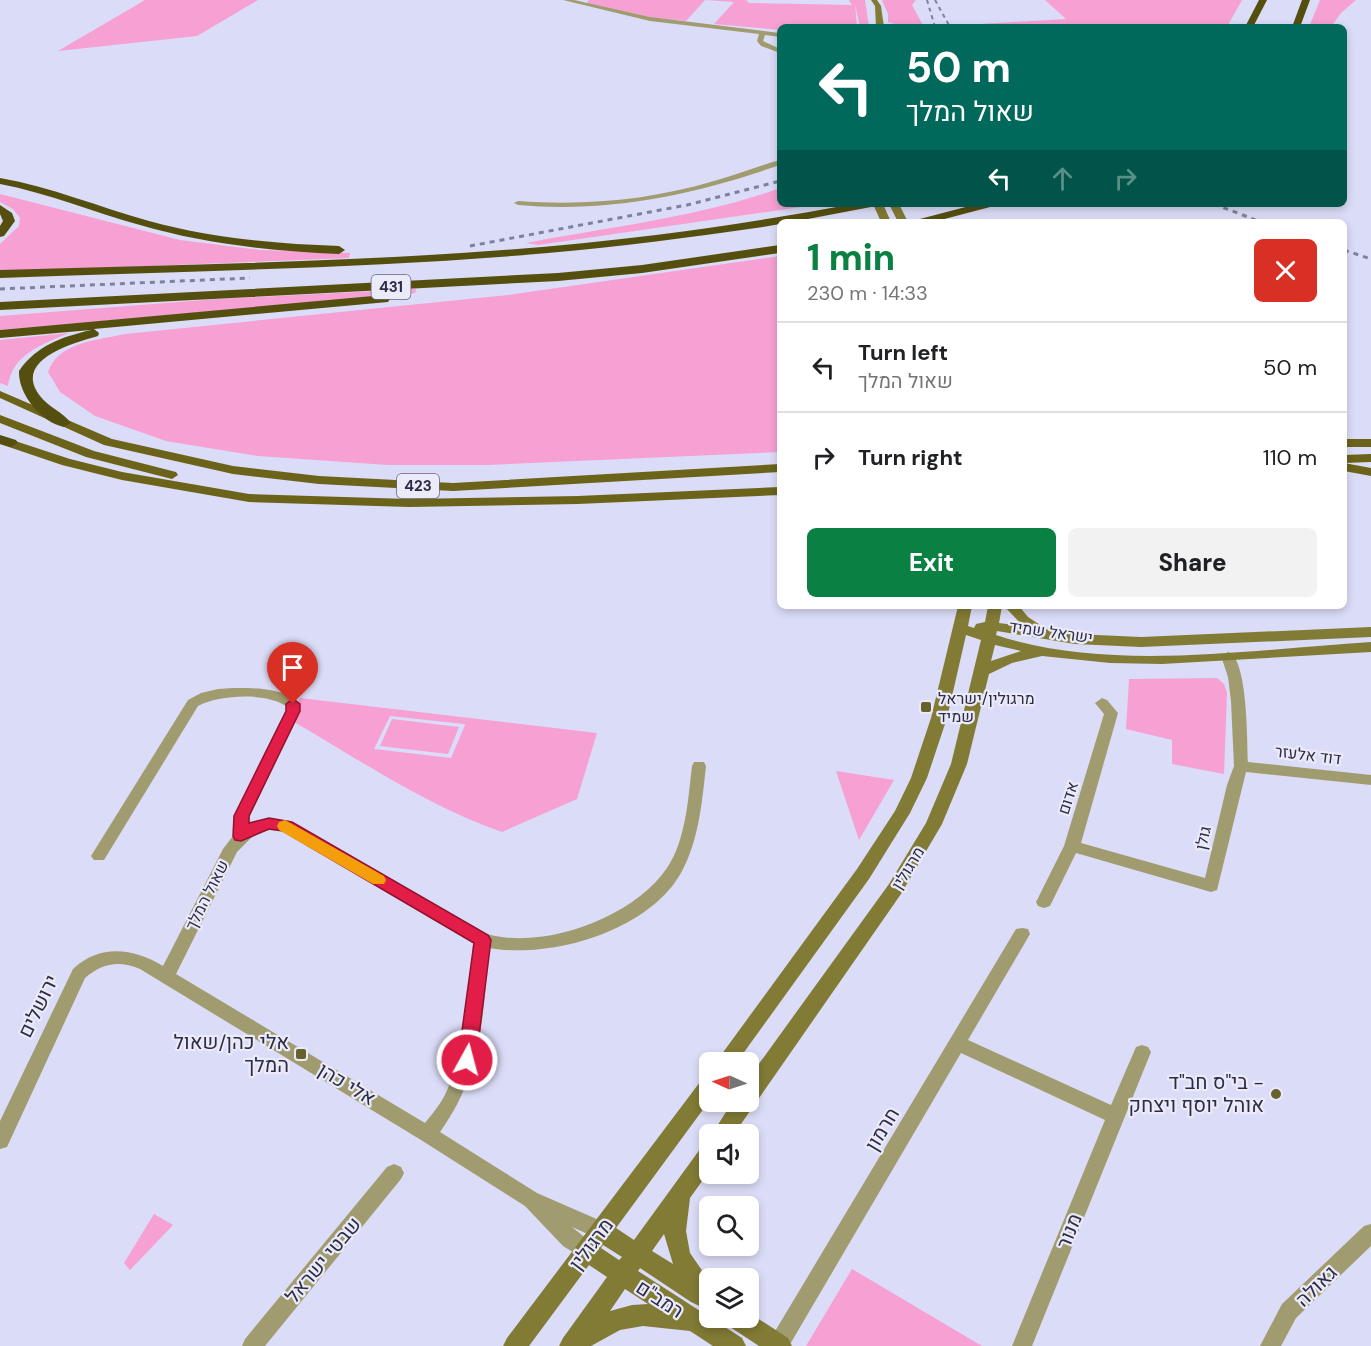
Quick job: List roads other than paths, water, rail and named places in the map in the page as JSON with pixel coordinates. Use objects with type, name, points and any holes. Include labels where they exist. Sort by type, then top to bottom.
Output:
[{"type":"highway","points":[[1251,24],[1263,0]]},
{"type":"highway","points":[[1297,24],[1306,0]]},
{"type":"highway","points":[[0,182],[54,192],[171,230],[260,246]]},
{"type":"highway","points":[[0,191],[37,198],[158,230],[197,238],[260,246],[376,251],[533,251]]},
{"type":"highway","name":"431","points":[[788,219],[856,207]]},
{"type":"highway","points":[[932,219],[978,207]]},
{"type":"highway","points":[[0,208],[8,215],[9,221],[0,234]]},
{"type":"highway","name":"431","points":[[0,274],[533,251],[693,234],[777,221]]},
{"type":"highway","name":"431","points":[[0,308],[536,278],[707,260],[777,249]]},
{"type":"highway","points":[[0,334],[580,280],[707,260]]},
{"type":"highway","points":[[63,423],[39,404],[29,391],[26,372],[42,352],[92,333],[206,315]]},
{"type":"main road","points":[[874,0],[878,6],[879,24]]},
{"type":"main road","name":"423","points":[[0,394],[108,442],[233,470],[367,484],[453,486],[777,468]]},
{"type":"main road","name":"423","points":[[0,419],[90,454],[179,477],[317,500],[374,503],[556,500],[777,491]]},
{"type":"main road","points":[[4,441],[122,476],[249,498],[317,500]]},
{"type":"main road","points":[[1347,443],[1371,443]]},
{"type":"main road","points":[[1347,459],[1371,458]]},
{"type":"main road","points":[[1347,468],[1371,472]]},
{"type":"main road","name":"מרגולין","points":[[733,1052],[863,874],[902,813],[927,757],[964,609]]},
{"type":"main road","name":"מרגולין","points":[[759,1081],[895,889],[943,806],[959,764],[994,609]]},
{"type":"main road","points":[[1014,609],[1023,620],[1050,636]]},
{"type":"main road","name":"ישראל שמיד","points":[[958,637],[990,633],[1141,642],[1371,632]]},
{"type":"main road","name":"ישראל שמיד","points":[[990,633],[1049,652],[1114,659],[1180,660],[1371,647]]},
{"type":"main road","points":[[982,671],[1008,659],[1049,652]]},
{"type":"main road","name":"מרגולין","points":[[515,1346],[699,1099]]},
{"type":"main road","points":[[572,1346],[699,1167]]},
{"type":"main road","points":[[688,1182],[676,1214],[677,1248],[682,1265],[699,1286]]},
{"type":"main road","name":"אלי כהן","points":[[601,1232],[637,1255]]},
{"type":"main road","name":"רמב\"ם","points":[[586,1251],[734,1346]]},
{"type":"main road","name":"רמב\"ם","points":[[637,1255],[699,1293]]},
{"type":"main road","points":[[572,1346],[600,1326],[629,1315],[657,1315],[695,1321]]},
{"type":"main road","points":[[752,1328],[779,1346]]},
{"type":"street","points":[[566,0],[641,18],[777,34]]},
{"type":"street","points":[[763,32],[760,41],[763,45],[777,50]]},
{"type":"street","points":[[518,203],[596,206],[640,200],[721,182],[777,163]]},
{"type":"street","name":"גולן","points":[[1072,846],[1210,886],[1234,785],[1241,766],[1238,701],[1235,677],[1228,656]]},
{"type":"street","points":[[99,856],[193,703],[211,694],[233,692],[282,697],[293,704],[293,711],[242,816],[241,836]]},
{"type":"street","name":"אדום","points":[[1044,902],[1072,846],[1112,713],[1102,703]]},
{"type":"street","points":[[241,836],[255,827],[269,823],[286,826],[483,940],[524,945],[555,941],[584,934],[613,921],[641,903],[673,873],[683,851],[692,819],[699,766]]},
{"type":"street","name":"דוד אלעזר","points":[[1241,766],[1371,780]]},
{"type":"street","name":"שאול המלך","points":[[166,976],[231,849],[241,836]]},
{"type":"street","name":"חרמון","points":[[779,1346],[1022,934]]},
{"type":"street","points":[[428,1134],[443,1114],[458,1087],[467,1060],[483,940]]},
{"type":"street","name":"אלי כהן","points":[[94,961],[103,957],[124,956],[140,961],[530,1198],[601,1232]]},
{"type":"street","name":"ירושלים","points":[[0,1141],[74,983],[85,967],[94,961]]},
{"type":"street","points":[[959,1044],[1116,1116]]},
{"type":"street","name":"מנור","points":[[1022,1346],[1142,1052]]},
{"type":"street","name":"שבטי ישראל","points":[[252,1346],[394,1173]]},
{"type":"street","name":"אלי כהן","points":[[530,1198],[564,1233],[586,1251]]},
{"type":"street","name":"גאולה","points":[[1270,1346],[1289,1311],[1371,1233]]},
{"type":"railway","points":[[927,0],[934,24]]},
{"type":"railway","points":[[935,0],[948,24]]},
{"type":"railway","points":[[470,246],[687,205],[777,182]]},
{"type":"railway","points":[[1222,207],[1253,219]]},
{"type":"railway","points":[[1347,251],[1371,259]]},
{"type":"railway","points":[[0,289],[250,278]]},
{"type":"place","name":"מרגולין/ישראל שמיד","points":[[926,707]]},
{"type":"place","name":"אלי כהן/שאול המלך","points":[[301,1054]]},
{"type":"place","name":"בי\"ס חב\"ד - אוהל יוסף ויצחק","points":[[1276,1094]]}]
